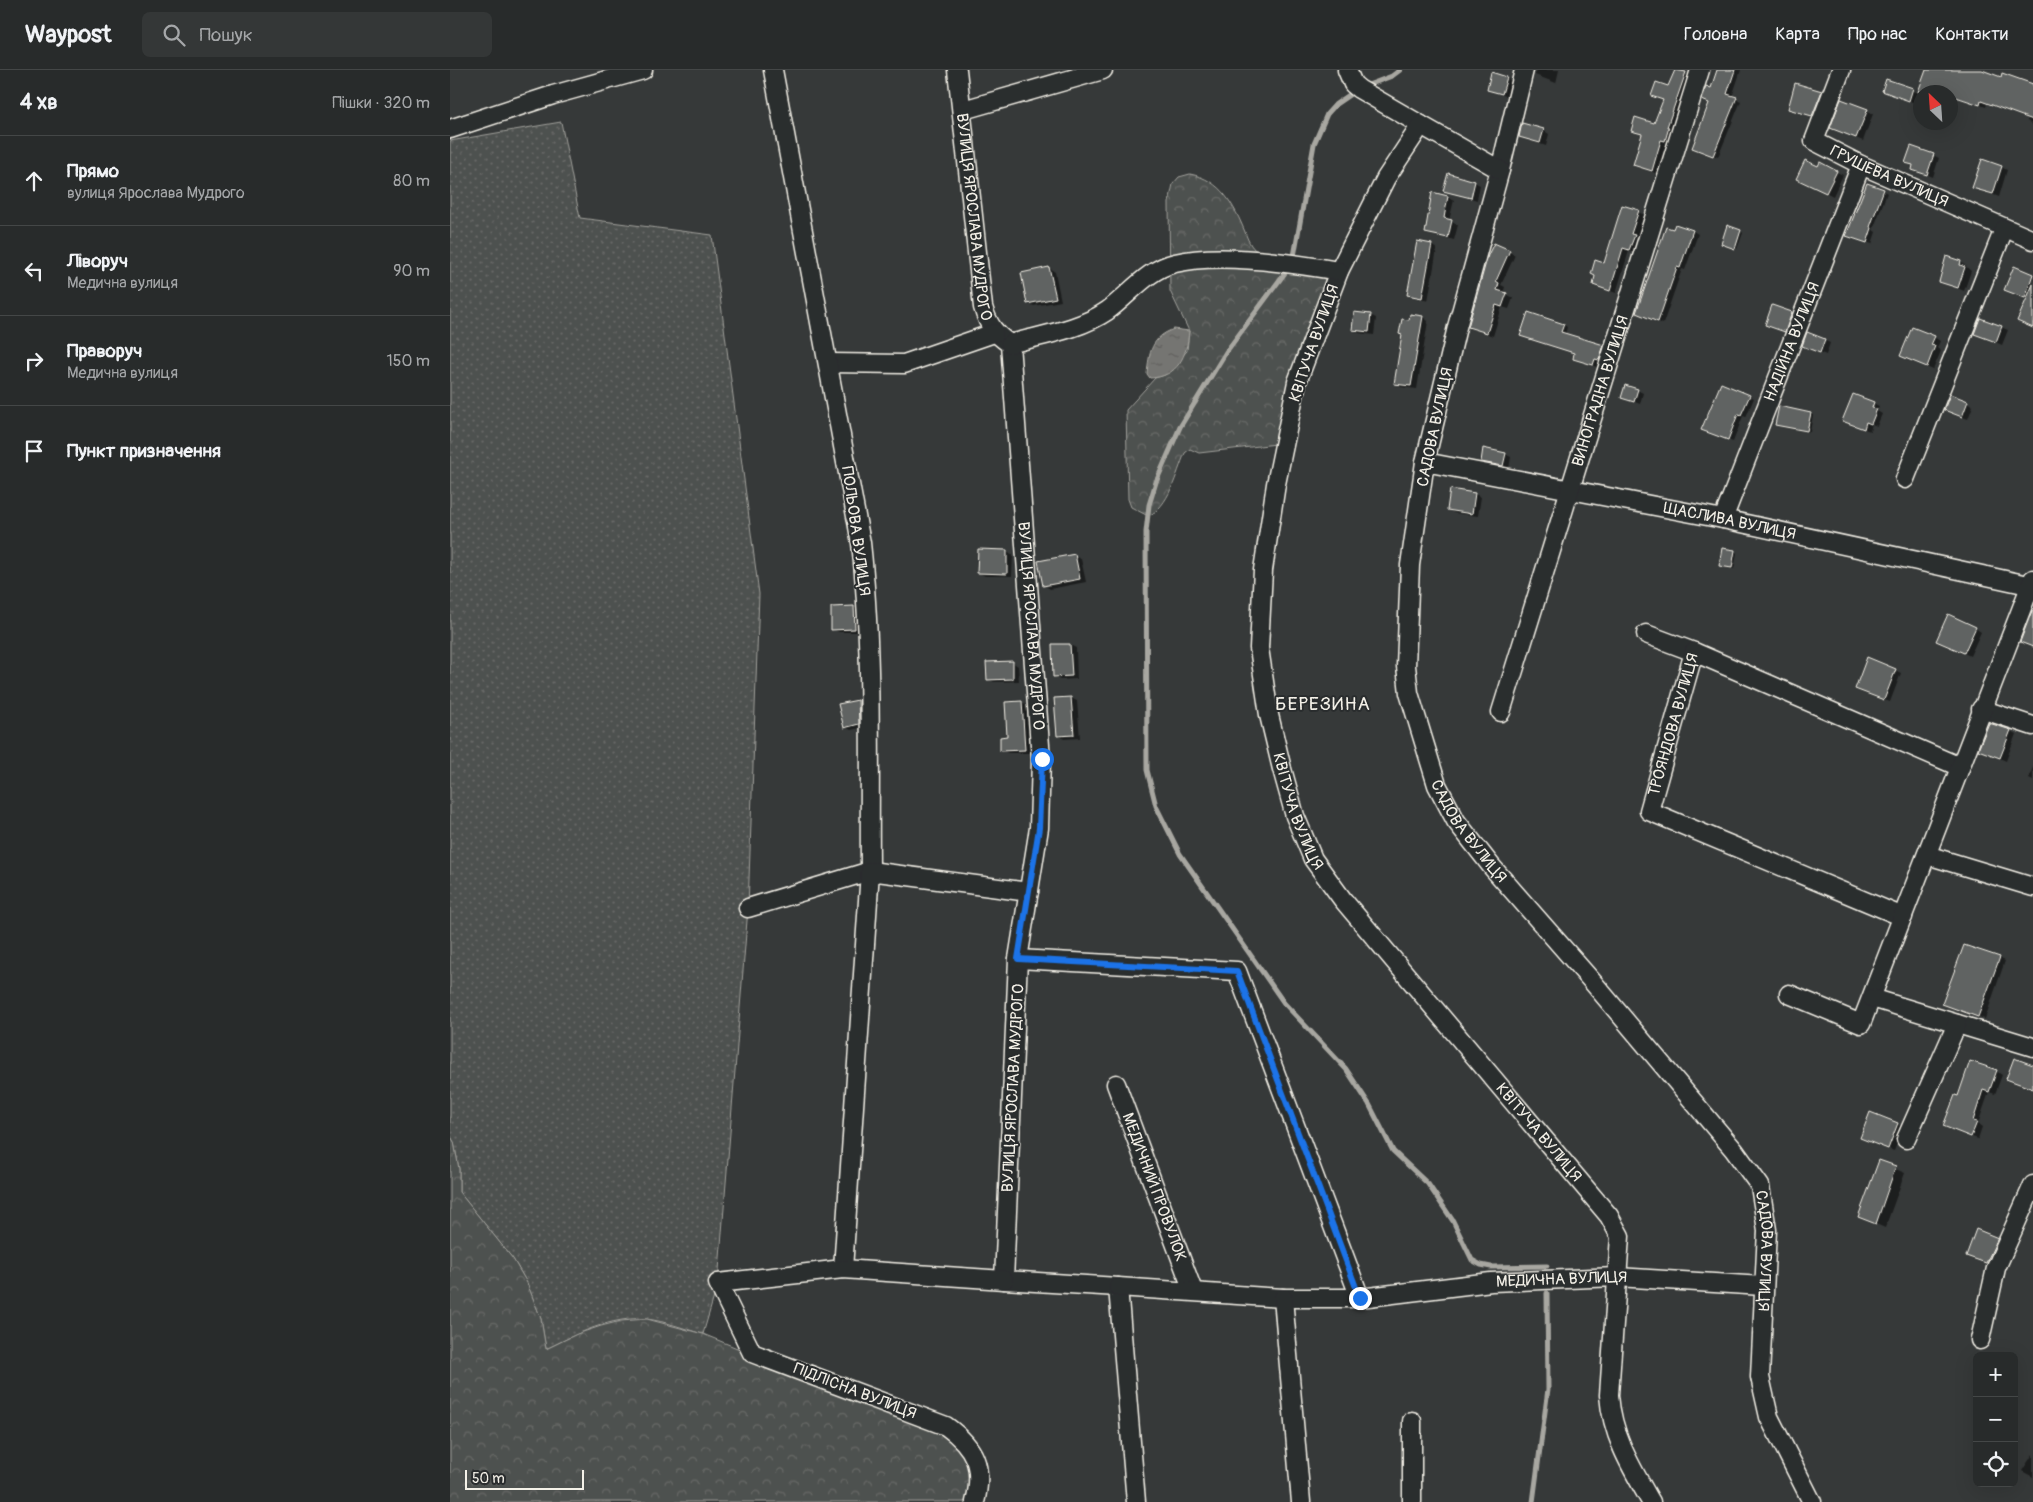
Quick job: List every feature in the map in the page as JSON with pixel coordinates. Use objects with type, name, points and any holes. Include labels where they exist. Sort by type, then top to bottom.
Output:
[{"type":"street","points":[[450,129],[553,95],[642,70]]},
{"type":"street","name":"ПОЛЬОВА ВУЛИЦЯ","points":[[773,70],[829,363],[861,543],[865,577],[869,678],[870,871],[843,1268]]},
{"type":"street","name":"ВУЛИЦЯ ЯРОСЛАВА МУДРОГО","points":[[957,70],[963,110],[983,307],[987,321],[994,333],[1010,344],[1042,759],[1039,828],[1018,959],[1004,1280]]},
{"type":"street","points":[[963,110],[1103,70]]},
{"type":"street","points":[[1347,70],[1350,80],[1359,89],[1500,170]]},
{"type":"street","name":"САДОВА ВУЛИЦЯ","points":[[1524,70],[1500,170],[1457,327],[1425,462],[1410,565],[1406,666],[1414,712],[1437,786],[1446,804],[1473,844],[1604,995],[1734,1150],[1760,1186],[1767,1230],[1760,1377],[1769,1418],[1812,1502]]},
{"type":"street","name":"ВИНОГРАДНА ВУЛИЦЯ","points":[[1501,712],[1700,70]]},
{"type":"street","name":"ГРУШЕВА ВУЛИЦЯ","points":[[1841,70],[1814,140],[1861,165],[2004,229],[2033,240]]},
{"type":"street","name":"КВІТУЧА ВУЛИЦЯ","points":[[1421,125],[1386,178],[1339,271],[1297,382],[1276,484],[1259,610],[1259,648],[1269,715],[1292,806],[1313,859],[1343,900],[1610,1216],[1620,1236],[1609,1395],[1611,1416],[1622,1451],[1651,1502]]},
{"type":"street","name":"НАДІЙНА ВУЛИЦЯ","points":[[1723,520],[1861,165]]},
{"type":"street","points":[[1905,479],[2004,229]]},
{"type":"street","points":[[1010,344],[1086,322],[1107,311],[1154,272],[1174,263],[1199,260],[1293,262],[1339,271]]},
{"type":"street","points":[[829,363],[904,364],[994,333]]},
{"type":"street","name":"ЩАСЛИВА ВУЛИЦЯ","points":[[1425,462],[1569,489],[2032,583]]},
{"type":"street","points":[[1789,994],[1861,1024],[1981,709],[2032,583]]},
{"type":"street","points":[[1646,634],[1694,652]]},
{"type":"street","name":"ТРОЯНДОВА ВУЛИЦЯ","points":[[1903,917],[1649,811],[1694,652],[1960,767]]},
{"type":"street","points":[[1981,709],[2033,726]]},
{"type":"street","points":[[1926,855],[2033,887]]},
{"type":"street","points":[[748,908],[870,871],[1029,892]]},
{"type":"street","points":[[1018,959],[1237,971],[1360,1298]]},
{"type":"street","points":[[1872,998],[2033,1047]]},
{"type":"street","points":[[1906,1139],[1957,1024]]},
{"type":"street","name":"МЕДИЧНИЙ ПРОВУЛОК","points":[[1116,1084],[1193,1291]]},
{"type":"street","points":[[1980,1340],[1996,1268],[2033,1185]]},
{"type":"street","points":[[843,1268],[1118,1287],[1136,1502]]},
{"type":"street","name":"ПІДЛІСНА ВУЛИЦЯ","points":[[843,1268],[718,1283],[752,1353],[946,1426],[957,1433],[973,1453],[978,1466],[978,1490],[975,1502]]},
{"type":"street","name":"МЕДИЧНА ВУЛИЦЯ","points":[[1118,1287],[1283,1298],[1360,1298],[1491,1282],[1617,1277],[1763,1286]]},
{"type":"street","points":[[1283,1298],[1301,1502]]},
{"type":"street","points":[[1412,1421],[1412,1502]]},
{"type":"green space","points":[[561,122],[580,218],[712,235],[759,594],[748,908],[718,1283],[703,1334],[660,1321],[646,1319],[620,1320],[594,1327],[546,1349],[541,1319],[527,1283],[513,1259],[459,1192],[459,1169],[454,1142],[450,1135],[450,141]]},
{"type":"green space","points":[[1190,174],[1210,182],[1225,195],[1236,212],[1250,243],[1257,251],[1286,261],[1339,271],[1285,443],[1199,453],[1190,449],[1185,453],[1167,498],[1155,512],[1148,516],[1131,507],[1128,499],[1126,410],[1155,378],[1165,375],[1187,351],[1189,331],[1170,291],[1169,203],[1173,184],[1179,177]]},
{"type":"green space","points":[[450,1135],[454,1142],[459,1169],[459,1192],[513,1259],[527,1283],[541,1319],[546,1349],[577,1334],[621,1321],[647,1319],[703,1334],[966,1442],[975,1502],[450,1502]]},
{"type":"water","points":[[1174,329],[1189,331],[1183,357],[1179,364],[1168,374],[1150,378],[1147,374],[1150,353],[1160,336]]},
{"type":"building","points":[[1675,70],[1686,72],[1667,127],[1669,127],[1665,141],[1661,140],[1652,171],[1633,165],[1642,134],[1631,131],[1635,117],[1654,123],[1663,100],[1651,96],[1656,82],[1668,86]]},
{"type":"building","points":[[1717,70],[1735,70],[1727,94],[1737,97],[1713,156],[1692,148],[1709,103],[1702,100],[1706,86],[1711,88]]},
{"type":"building","points":[[1926,70],[1982,70],[2001,77],[2002,73],[2033,84],[2033,120],[1981,101],[1980,105],[1958,98],[1958,85],[1921,85]]},
{"type":"building","points":[[1491,72],[1507,77],[1502,94],[1487,90]]},
{"type":"building","points":[[1886,79],[1913,88],[1909,101],[1882,91]]},
{"type":"building","points":[[1795,83],[1822,91],[1812,116],[1788,109]]},
{"type":"building","points":[[1841,99],[1868,109],[1856,138],[1830,128]]},
{"type":"building","points":[[1522,123],[1544,129],[1540,143],[1519,137]]},
{"type":"building","points":[[1911,146],[1934,154],[1927,175],[1912,170],[1913,165],[1905,163]]},
{"type":"building","points":[[1982,159],[2002,166],[1993,194],[1972,188]]},
{"type":"building","points":[[1805,160],[1818,166],[1820,162],[1837,171],[1826,193],[1796,179]]},
{"type":"building","points":[[1448,173],[1475,181],[1471,198],[1443,191]]},
{"type":"building","points":[[1867,183],[1884,189],[1870,227],[1872,228],[1867,243],[1846,236]]},
{"type":"building","points":[[1432,192],[1448,196],[1444,218],[1452,220],[1448,238],[1425,233]]},
{"type":"building","points":[[1622,205],[1639,210],[1631,234],[1635,235],[1629,250],[1623,248],[1610,291],[1593,285],[1595,276],[1591,274],[1595,260],[1604,263]]},
{"type":"building","points":[[1675,224],[1693,230],[1680,268],[1677,267],[1658,322],[1636,313],[1666,227],[1673,229]]},
{"type":"building","points":[[1727,225],[1741,230],[1735,249],[1721,244]]},
{"type":"building","points":[[1417,241],[1432,244],[1422,298],[1407,295]]},
{"type":"building","points":[[1494,243],[1510,250],[1496,281],[1499,283],[1497,290],[1507,293],[1502,307],[1496,305],[1487,333],[1468,327],[1488,255]]},
{"type":"building","points":[[1946,256],[1961,261],[1960,265],[1965,267],[1958,288],[1939,282]]},
{"type":"building","points":[[2014,266],[2033,274],[2025,298],[2004,290]]},
{"type":"building","points":[[1049,267],[1056,298],[1027,304],[1021,273]]},
{"type":"building","points":[[2033,284],[2033,328],[2017,321]]},
{"type":"building","points":[[1772,305],[1792,312],[1785,332],[1765,325]]},
{"type":"building","points":[[1354,312],[1371,314],[1369,332],[1352,330]]},
{"type":"building","points":[[1528,312],[1564,324],[1561,332],[1604,345],[1599,360],[1595,359],[1593,365],[1573,359],[1574,353],[1520,336]]},
{"type":"building","points":[[1410,314],[1423,316],[1411,386],[1394,384],[1402,335],[1399,334],[1402,319],[1409,320]]},
{"type":"building","points":[[1980,318],[2002,326],[1996,342],[1974,334]]},
{"type":"building","points":[[1912,327],[1935,336],[1931,345],[1935,346],[1927,367],[1900,356]]},
{"type":"building","points":[[1807,332],[1825,339],[1820,353],[1802,346]]},
{"type":"building","points":[[1721,383],[1750,395],[1741,415],[1738,414],[1728,440],[1701,430]]},
{"type":"building","points":[[1625,385],[1638,389],[1634,402],[1621,398]]},
{"type":"building","points":[[1853,394],[1874,402],[1872,408],[1877,409],[1871,424],[1866,422],[1864,429],[1842,421]]},
{"type":"building","points":[[1950,394],[1968,401],[1962,417],[1944,410]]},
{"type":"building","points":[[1779,406],[1811,413],[1807,431],[1775,425]]},
{"type":"building","points":[[1483,448],[1506,453],[1503,466],[1481,462]]},
{"type":"building","points":[[1450,489],[1475,493],[1472,514],[1447,510]]},
{"type":"building","points":[[1722,548],[1735,550],[1732,568],[1719,566]]},
{"type":"building","points":[[978,549],[1007,550],[1007,574],[977,573]]},
{"type":"building","points":[[1075,554],[1080,579],[1043,586],[1038,561]]},
{"type":"building","points":[[854,606],[855,629],[831,630],[831,607]]},
{"type":"building","points":[[2033,608],[2033,647],[2020,642]]},
{"type":"building","points":[[1948,614],[1976,627],[1964,653],[1936,641]]},
{"type":"building","points":[[1052,644],[1070,644],[1072,676],[1053,677]]},
{"type":"building","points":[[1867,657],[1896,669],[1884,700],[1855,689]]},
{"type":"building","points":[[1013,661],[1013,679],[987,680],[986,662]]},
{"type":"building","points":[[1071,697],[1074,735],[1057,736],[1054,698]]},
{"type":"building","points":[[858,700],[859,724],[844,728],[838,704]]},
{"type":"building","points":[[1022,701],[1025,750],[1000,751],[1000,737],[1007,736],[1005,702]]},
{"type":"building","points":[[1989,723],[2011,730],[2000,758],[1978,750]]},
{"type":"building","points":[[1964,945],[2000,957],[1978,1017],[1942,1004]]},
{"type":"building","points":[[2014,1058],[2033,1065],[2033,1089],[2006,1079]]},
{"type":"building","points":[[1970,1061],[1997,1070],[1989,1092],[1983,1090],[1973,1121],[1977,1122],[1971,1137],[1943,1126],[1955,1095],[1958,1096]]},
{"type":"building","points":[[1870,1112],[1898,1123],[1888,1149],[1860,1138]]},
{"type":"building","points":[[1879,1160],[1896,1166],[1876,1224],[1858,1217]]},
{"type":"building","points":[[1976,1229],[1998,1238],[1986,1263],[1966,1256]]},
{"type":"waterway","points":[[1363,87],[1392,76],[1400,70]]},
{"type":"waterway","points":[[1355,91],[1336,104],[1327,114],[1314,144],[1293,262],[1226,352],[1180,427],[1156,482],[1149,505],[1146,532],[1147,770],[1156,806],[1180,854],[1284,1003],[1346,1069],[1369,1104],[1393,1151],[1428,1184],[1453,1221],[1472,1260],[1481,1265],[1491,1267],[1547,1266]]},
{"type":"waterway","points":[[1533,1502],[1548,1389],[1547,1293]]},
{"type":"district","name":"БЕРЕЗИНА","points":[[1323,704]]},
{"type":"route","points":[[1042,759],[1039,828],[1018,959],[1237,971],[1360,1298]]}]
